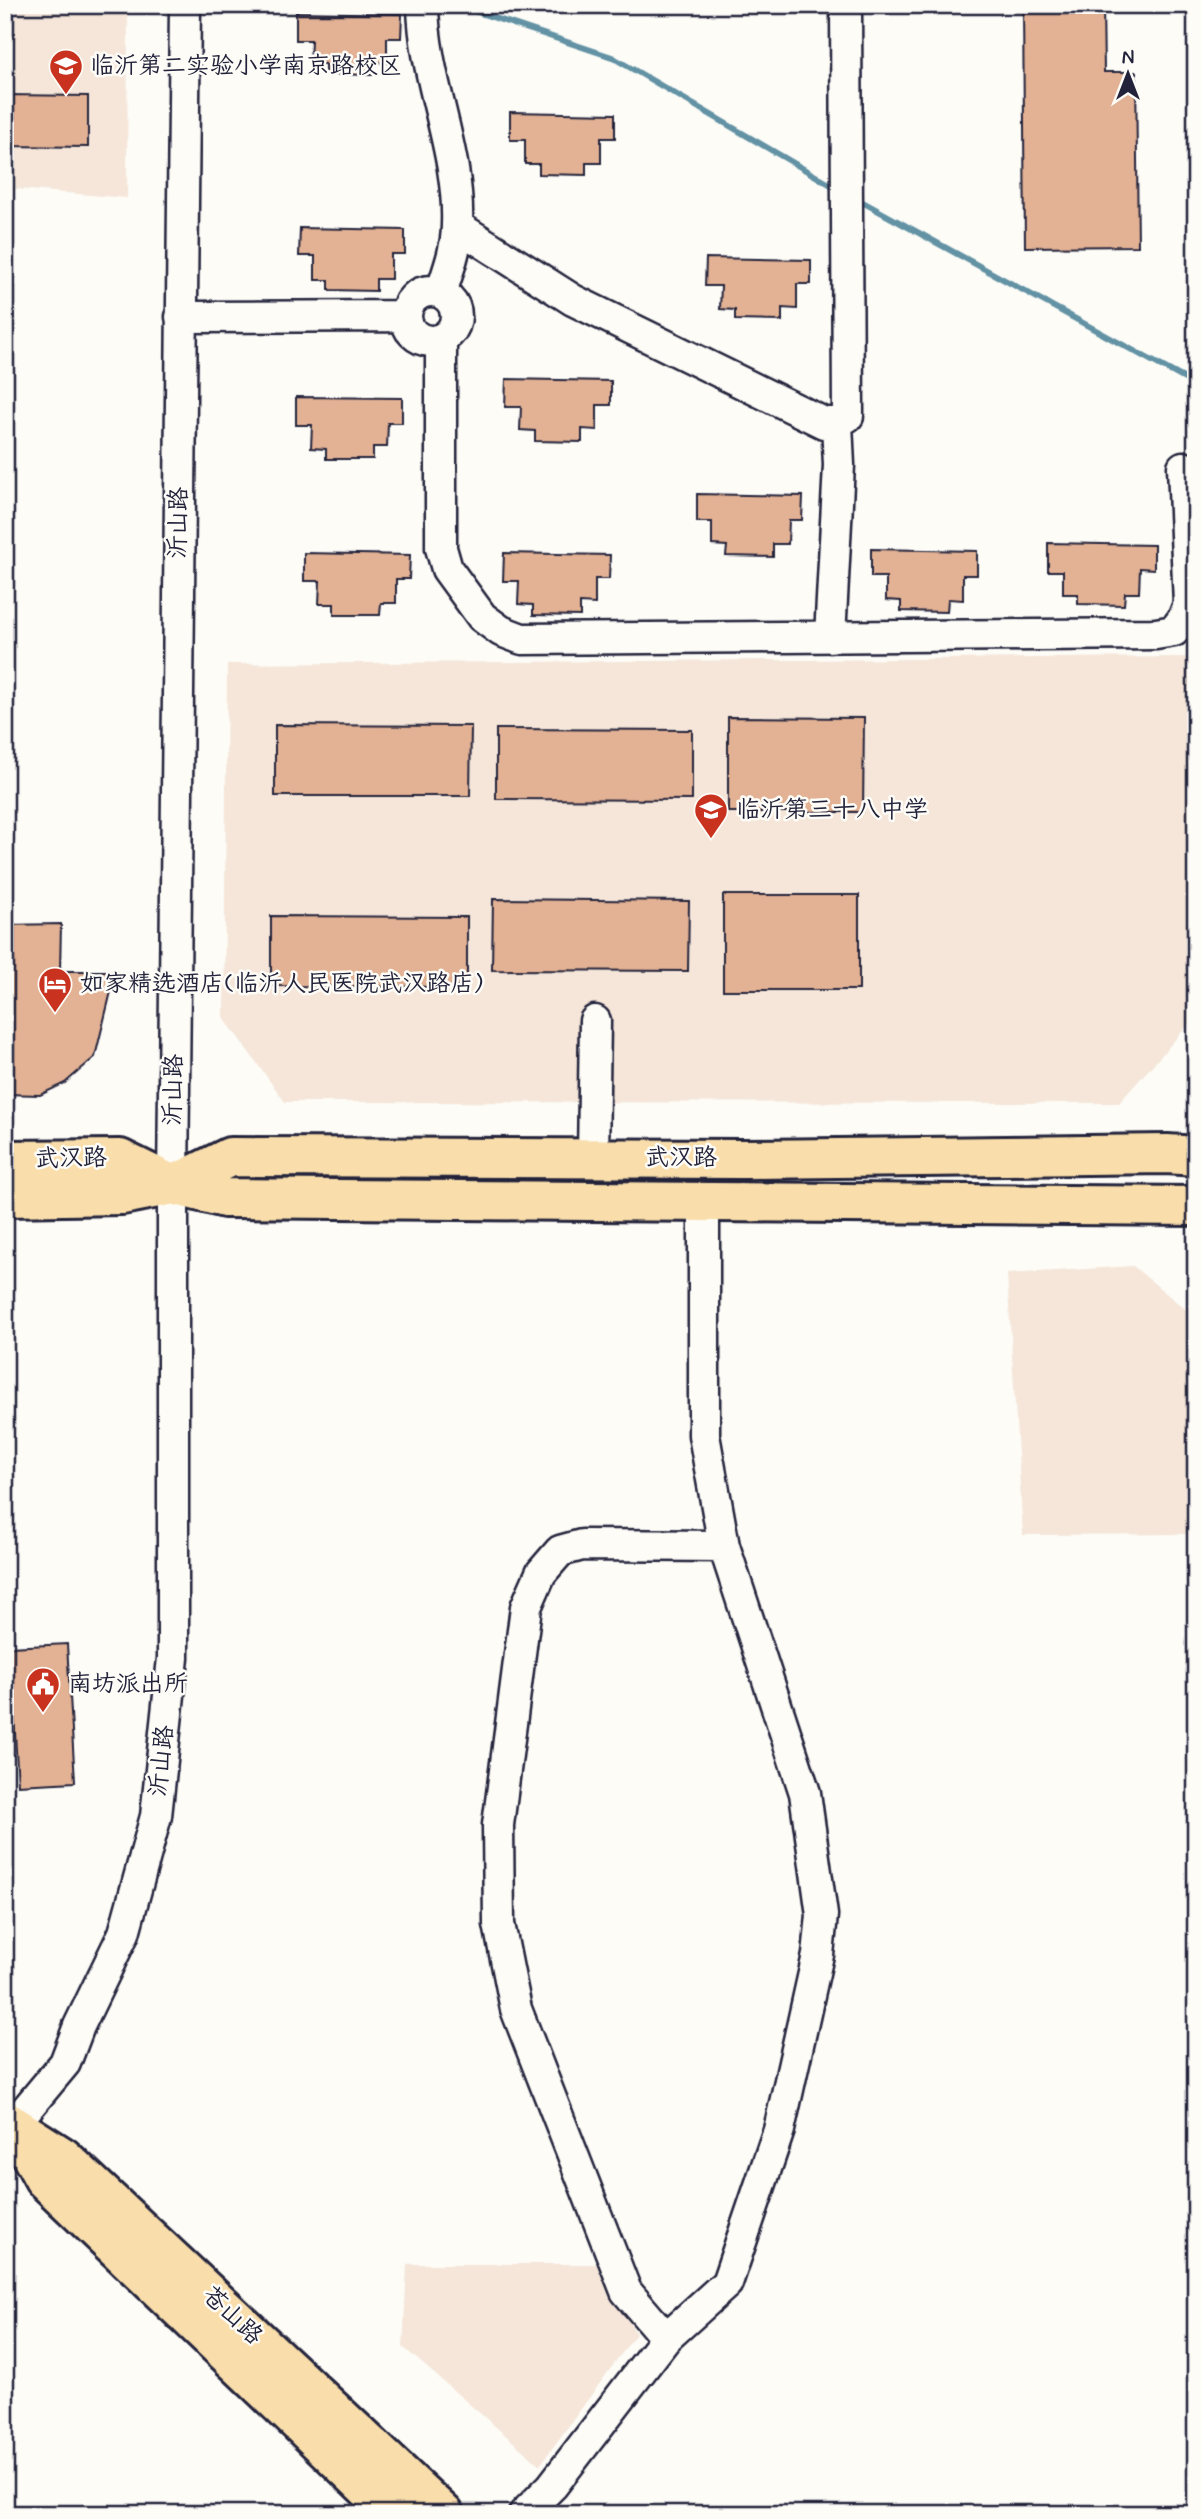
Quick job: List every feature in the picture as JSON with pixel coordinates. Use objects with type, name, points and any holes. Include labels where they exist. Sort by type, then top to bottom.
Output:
[{"type":"main road","name":"武汉路","points":[[5,1197],[122,1195],[173,1185],[230,1157],[593,1158],[1186,1150]]},
{"type":"main road","name":"武汉路","points":[[5,1160],[120,1159],[173,1185],[225,1198],[705,1200],[1193,1207]]},
{"type":"main road","name":"苍山路","points":[[7,2123],[44,2179],[394,2514]]},
{"type":"main road","name":"苍山路","points":[[7,2123],[63,2157],[444,2514]]},
{"type":"street","name":"沂山路","points":[[7,2123],[65,2063],[79,2026],[124,1933],[156,1816],[173,1658],[173,1185],[185,5]]},
{"type":"street","points":[[423,5],[428,58],[457,190],[455,248],[442,293]]},
{"type":"street","points":[[457,226],[573,300],[824,423],[837,423],[848,416],[846,5]]},
{"type":"street","points":[[433,291],[448,298],[456,312],[453,328],[440,339],[425,340],[417,336],[407,324],[406,316],[412,300],[418,295],[433,291]]},
{"type":"street","points":[[181,317],[406,316]]},
{"type":"street","points":[[440,339],[442,548],[447,569],[482,617],[501,631],[522,639],[1156,634],[1174,631],[1189,604],[1183,467]]},
{"type":"street","points":[[830,636],[839,466],[837,423]]},
{"type":"street","points":[[593,1158],[595,1021]]},
{"type":"street","points":[[524,2514],[552,2486],[666,2338],[727,2283],[779,2130],[818,1955],[822,1915],[804,1793],[724,1546],[705,1435],[705,1200]]},
{"type":"street","points":[[666,2338],[626,2291],[516,2009],[499,1924],[498,1825],[526,1608],[541,1573],[560,1551],[582,1545],[724,1546]]},
{"type":"shaded area","name":"临沂第二实验小学南京路校区","points":[[5,5],[128,5],[127,198],[5,188]]},
{"type":"shaded area","name":"临沂第三十八中学","points":[[1196,657],[1196,1016],[1119,1103],[285,1102],[224,1018],[227,664]]},
{"type":"shaded area","points":[[1133,1266],[1196,1318],[1196,1534],[1023,1535],[1007,1274]]},
{"type":"shaded area","points":[[407,2264],[599,2264],[636,2334],[540,2465],[403,2347]]},
{"type":"building","points":[[1023,5],[1103,5],[1104,72],[1136,72],[1138,246],[1025,247]]},
{"type":"building","points":[[296,12],[402,14],[401,38],[387,38],[387,63],[372,62],[372,75],[325,74],[325,64],[310,63],[311,40],[296,40]]},
{"type":"building","points":[[5,95],[88,96],[88,147],[5,146]]},
{"type":"building","points":[[510,112],[615,114],[615,138],[601,138],[601,163],[586,163],[586,175],[539,174],[539,164],[525,164],[525,140],[510,140]]},
{"type":"building","points":[[300,228],[405,230],[405,254],[391,254],[391,279],[376,279],[376,291],[329,290],[329,280],[315,280],[315,256],[299,256]]},
{"type":"building","points":[[706,258],[811,260],[811,284],[797,284],[797,309],[782,308],[782,321],[735,320],[735,310],[720,309],[721,286],[705,286]]},
{"type":"building","points":[[506,379],[611,381],[611,405],[597,405],[597,430],[582,429],[582,442],[535,441],[535,431],[520,430],[521,407],[505,407]]},
{"type":"building","points":[[296,397],[402,398],[402,423],[388,423],[387,447],[373,447],[373,459],[326,459],[326,449],[311,448],[312,425],[296,425]]},
{"type":"building","points":[[697,494],[803,496],[802,520],[789,520],[788,544],[773,544],[773,557],[726,556],[727,546],[712,545],[712,522],[697,522]]},
{"type":"building","points":[[1048,543],[1154,545],[1154,569],[1140,568],[1139,593],[1125,593],[1124,605],[1078,604],[1078,594],[1063,594],[1063,571],[1048,571]]},
{"type":"building","points":[[871,549],[977,551],[977,575],[963,575],[963,600],[948,599],[947,612],[901,611],[901,601],[886,600],[886,577],[871,577]]},
{"type":"building","points":[[304,553],[410,555],[409,579],[396,579],[396,603],[381,603],[380,615],[334,615],[334,604],[319,604],[320,581],[304,581]]},
{"type":"building","points":[[504,553],[610,555],[609,579],[595,579],[595,604],[580,603],[580,616],[533,615],[533,605],[518,604],[519,581],[503,581]]},
{"type":"building","points":[[728,717],[864,718],[863,812],[728,812]]},
{"type":"building","points":[[275,725],[471,726],[470,796],[275,796]]},
{"type":"building","points":[[496,729],[692,730],[692,800],[496,799]]},
{"type":"building","points":[[723,895],[859,895],[859,990],[723,990]]},
{"type":"building","points":[[493,899],[689,901],[688,971],[492,970]]},
{"type":"building","points":[[271,916],[467,917],[467,987],[271,986]]},
{"type":"building","name":"如家精选酒店(临沂人民医院武汉路店)","points":[[61,924],[60,971],[116,971],[95,1057],[65,1083],[40,1095],[5,1094],[5,925]]},
{"type":"building","name":"南坊派出所","points":[[67,1644],[75,1782],[18,1785],[10,1647]]},
{"type":"waterway","points":[[456,5],[612,57],[838,189]]},
{"type":"waterway","points":[[857,199],[1196,385]]},
{"type":"place","name":"临沂第二实验小学南京路校区","points":[[66,96]]},
{"type":"place","name":"临沂第三十八中学","points":[[711,840]]},
{"type":"place","name":"如家精选酒店(临沂人民医院武汉路店)","points":[[55,1014]]},
{"type":"place","name":"南坊派出所","points":[[43,1714]]}]
